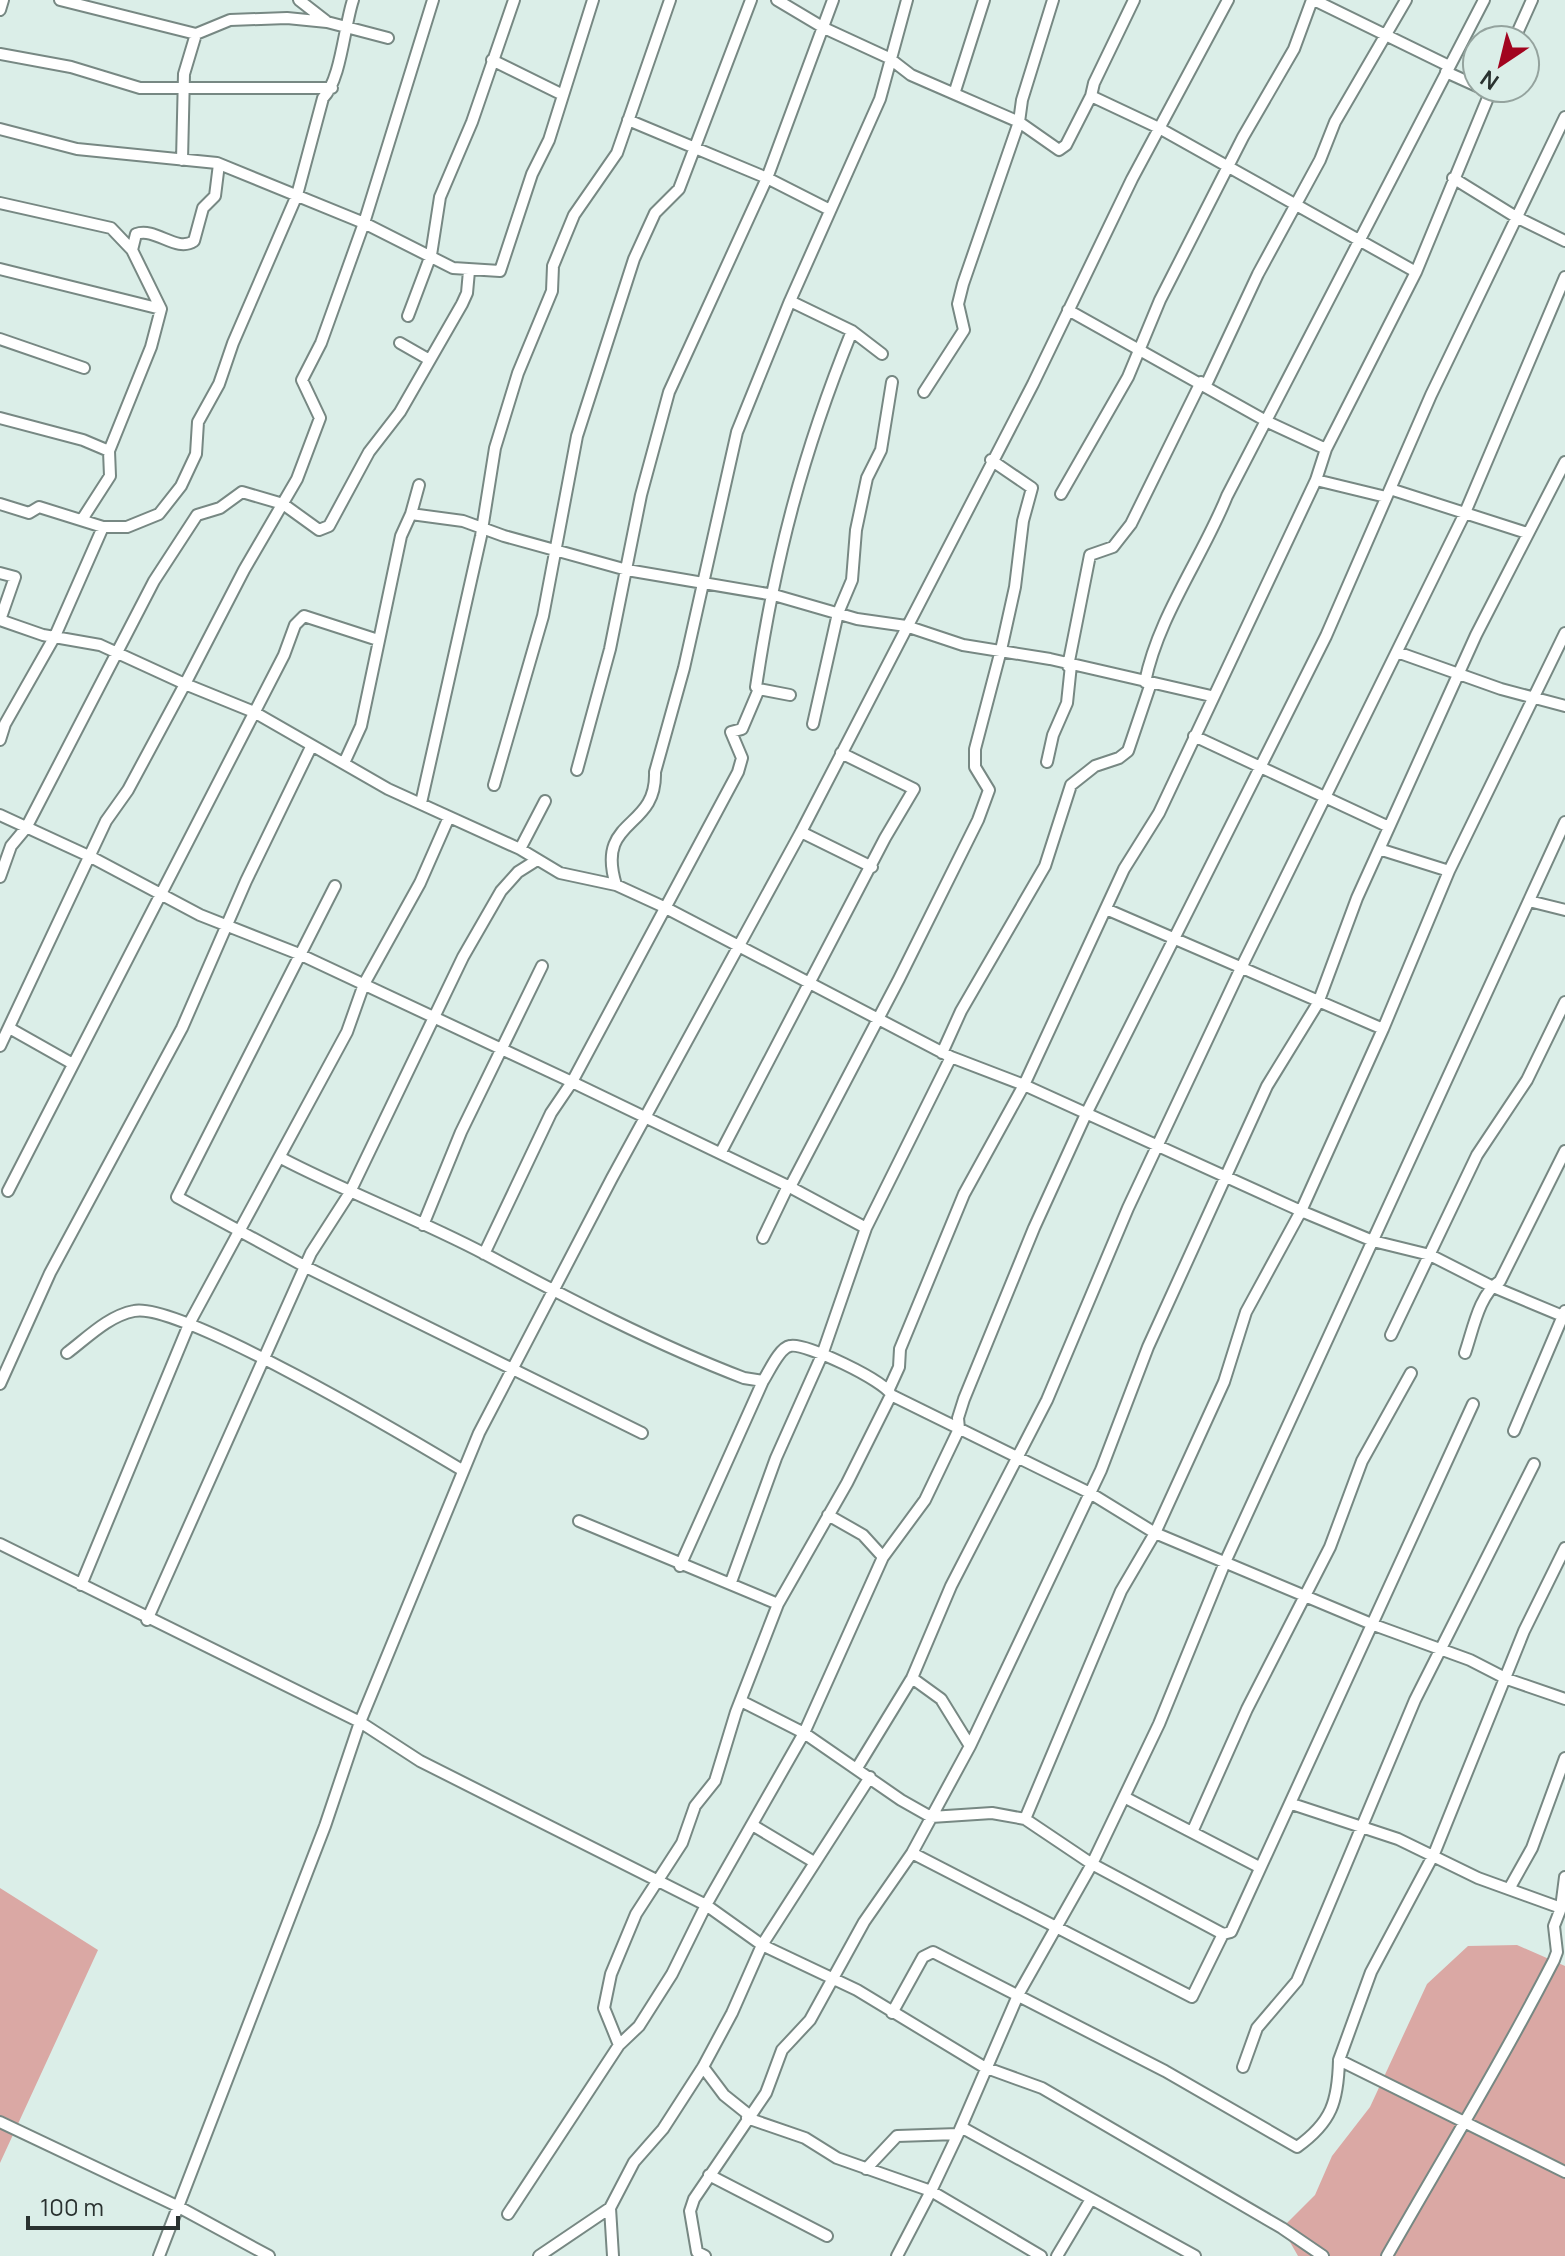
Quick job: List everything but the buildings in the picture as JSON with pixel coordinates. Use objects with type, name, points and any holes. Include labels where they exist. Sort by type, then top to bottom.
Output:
[{"type":"street","points":[[0,10],[3,0]]},
{"type":"street","points":[[60,0],[196,34],[230,20],[287,18],[327,22],[388,38]]},
{"type":"street","points":[[299,0],[327,22]]},
{"type":"street","points":[[0,504],[29,513],[39,507],[83,518],[103,527],[127,527],[159,514],[181,486],[196,454],[198,422],[219,384],[233,343],[297,195],[323,98],[332,88],[344,27],[353,0]]},
{"type":"street","points":[[0,1046],[11,1029],[106,821],[128,790],[244,570],[297,479],[320,418],[302,380],[321,343],[364,223],[433,0]]},
{"type":"street","points":[[408,316],[431,255],[440,197],[472,122],[514,0]]},
{"type":"street","points":[[0,129],[77,149],[219,164],[364,223],[453,268],[500,271],[563,95],[593,0]]},
{"type":"street","points":[[421,803],[483,527],[495,448],[518,373],[552,291],[553,266],[574,215],[617,153],[670,0]]},
{"type":"street","points":[[494,785],[535,649],[577,436],[634,259],[655,213],[679,189],[751,0]]},
{"type":"street","points":[[777,0],[824,28],[889,58],[911,75],[955,91],[1019,122],[1059,150],[1066,145],[1091,96],[1094,83],[1134,0]]},
{"type":"street","points":[[577,770],[607,661],[641,495],[669,392],[767,178],[791,105],[833,0]]},
{"type":"street","points":[[616,885],[610,851],[614,840],[648,809],[737,432],[790,301],[880,99],[907,0]]},
{"type":"street","points":[[955,91],[984,0]]},
{"type":"street","points":[[924,392],[964,330],[958,304],[963,284],[1019,122],[1022,100],[1053,0]]},
{"type":"street","points":[[159,2256],[325,1826],[360,1722],[462,1470],[553,1292],[801,832],[1033,384],[1159,128],[1228,0]]},
{"type":"street","points":[[1061,494],[1128,377],[1160,300],[1294,49],[1313,0],[1386,34],[1461,77]]},
{"type":"street","points":[[1047,762],[1053,735],[1067,703],[1069,665],[1090,555],[1113,547],[1131,524],[1258,274],[1296,208],[1335,122],[1406,0]]},
{"type":"street","points":[[731,1582],[776,1458],[822,1355],[866,1228],[947,1055],[961,1011],[1045,866],[1071,785],[1095,766],[1119,758],[1128,751],[1148,683],[1151,651],[1360,244],[1383,191],[1484,0]]},
{"type":"street","points":[[1521,24],[1532,0]]},
{"type":"street","points":[[182,160],[186,59],[196,34]]},
{"type":"street","points":[[0,54],[71,67],[140,88],[332,88]]},
{"type":"street","points":[[492,60],[563,95]]},
{"type":"street","points":[[1091,96],[1159,128],[1360,244],[1416,272]]},
{"type":"street","points":[[619,2045],[604,2008],[611,1974],[636,1914],[682,1843],[695,1806],[715,1781],[778,1604],[828,1515],[890,1392],[899,1367],[900,1349],[937,1252],[964,1194],[1024,1085],[1124,869],[1159,813],[1211,696],[1316,480],[1326,449],[1416,272],[1480,104]]},
{"type":"street","points":[[508,2214],[619,2045],[639,2026],[672,1974],[706,1905],[754,1826],[804,1733],[883,1557],[925,1500],[959,1429],[958,1418],[964,1399],[1034,1228],[1086,1114],[1326,636],[1388,493],[1565,117]]},
{"type":"street","points":[[628,120],[767,178],[830,210]]},
{"type":"street","points":[[132,250],[136,234],[144,232],[181,245],[194,241],[203,208],[215,196],[219,164]]},
{"type":"street","points":[[1453,178],[1516,217],[1565,241]]},
{"type":"street","points":[[0,203],[111,228],[132,250],[161,309],[151,347],[109,451],[110,476],[83,518]]},
{"type":"street","points":[[0,269],[161,309]]},
{"type":"street","points":[[0,877],[11,846],[26,828],[48,779],[154,581],[197,515],[220,508],[242,492],[283,504],[319,530],[329,526],[369,452],[400,412],[467,293],[469,271]]},
{"type":"street","points":[[857,1768],[912,1678],[951,1586],[1019,1456],[1157,1145],[1464,515],[1565,277]]},
{"type":"street","points":[[790,301],[852,331],[882,354]]},
{"type":"street","points":[[1068,310],[1268,422],[1326,449]]},
{"type":"street","points":[[790,695],[756,687],[763,630],[774,595],[791,502],[816,421],[852,331]]},
{"type":"street","points":[[0,339],[84,368]]},
{"type":"street","points":[[400,343],[428,359]]},
{"type":"street","points":[[813,724],[838,613],[852,580],[856,530],[867,478],[881,450],[892,382]]},
{"type":"street","points":[[0,418],[83,440],[109,451]]},
{"type":"street","points":[[763,1238],[878,1019],[985,805],[989,790],[975,767],[975,749],[1015,587],[1023,521],[1032,488],[991,460]]},
{"type":"street","points":[[699,2255],[690,2211],[709,2175],[766,2093],[782,2050],[810,2020],[864,1922],[912,1853],[970,1746],[1122,1422],[1148,1347],[1267,1086],[1318,1003],[1357,898],[1382,850],[1389,827],[1527,533],[1565,462]]},
{"type":"street","points":[[1316,480],[1388,493],[1527,533]]},
{"type":"street","points":[[344,763],[361,726],[401,536],[419,485]]},
{"type":"street","points":[[411,514],[483,527],[504,536],[627,570],[774,595],[857,619],[906,626],[963,645],[1001,650],[1211,696]]},
{"type":"street","points":[[0,740],[5,724],[55,636],[103,527]]},
{"type":"street","points":[[0,573],[15,577],[0,620],[25,630],[118,652],[254,712],[388,789],[520,849],[560,873],[616,885],[664,907],[947,1055],[1024,1085],[1301,1211],[1373,1241],[1430,1255],[1467,1271],[1491,1286],[1564,1314],[1514,1431]]},
{"type":"street","points":[[8,1191],[284,655],[295,625],[304,616],[378,640]]},
{"type":"street","points":[[1025,1819],[1121,1591],[1155,1533],[1224,1382],[1246,1312],[1301,1211],[1383,1029],[1449,871],[1565,633]]},
{"type":"street","points":[[1397,652],[1459,675],[1565,706]]},
{"type":"street","points":[[484,1254],[551,1113],[572,1082],[738,772],[742,758],[731,732],[742,729],[759,689]]},
{"type":"street","points":[[1194,736],[1389,827]]},
{"type":"street","points":[[0,1384],[50,1273],[182,1028],[229,927],[246,881],[311,747]]},
{"type":"street","points":[[721,1152],[914,789],[841,753]]},
{"type":"street","points":[[520,849],[545,801]]},
{"type":"street","points":[[0,815],[229,927],[299,954],[434,1015],[646,1119],[721,1152],[866,1228]]},
{"type":"street","points":[[81,1585],[190,1322],[347,1032],[364,984],[420,883],[449,817]]},
{"type":"street","points":[[897,2256],[959,2131],[984,2067],[1019,1993],[1092,1864],[1159,1724],[1226,1560],[1565,822]]},
{"type":"street","points":[[801,832],[872,867]]},
{"type":"street","points":[[1382,850],[1449,871]]},
{"type":"street","points":[[147,1620],[316,1243],[349,1194],[434,1015],[501,891],[518,872],[537,860]]},
{"type":"street","points":[[335,886],[234,1092],[177,1192],[184,1202],[306,1267],[642,1433]]},
{"type":"street","points":[[1529,901],[1565,910]]},
{"type":"street","points":[[1106,909],[1383,1029]]},
{"type":"street","points":[[423,1225],[461,1132],[542,966]]},
{"type":"street","points":[[1391,1335],[1477,1155],[1527,1080],[1565,1002]]},
{"type":"street","points":[[11,1029],[73,1064]]},
{"type":"street","points":[[1465,1353],[1491,1286],[1500,1281],[1565,1151]]},
{"type":"street","points":[[281,1158],[349,1194],[484,1254],[553,1292],[726,1371],[763,1381]]},
{"type":"street","points":[[67,1353],[107,1322],[135,1310],[157,1312],[190,1322],[262,1359],[462,1470]]},
{"type":"street","points":[[680,1566],[763,1381],[785,1347],[792,1345],[822,1355],[959,1429],[1019,1456],[1090,1493],[1155,1533],[1507,1679],[1565,1699]]},
{"type":"street","points":[[1193,1830],[1247,1709],[1330,1547],[1362,1461],[1411,1373]]},
{"type":"street","points":[[741,1701],[804,1733],[931,1817],[992,1813],[1025,1819],[1092,1864],[1223,1934],[1231,1932],[1473,1404]]},
{"type":"street","points":[[1243,2067],[1257,2028],[1297,1981],[1438,1648],[1534,1464]]},
{"type":"street","points":[[828,1515],[863,1535],[883,1557]]},
{"type":"street","points":[[579,1521],[680,1566],[731,1582],[778,1604]]},
{"type":"street","points":[[0,1544],[147,1620],[360,1722],[420,1761],[706,1905],[762,1945],[832,1979],[984,2067],[1042,2088],[1282,2228],[1323,2256]]},
{"type":"street","points":[[892,2013],[923,1957],[933,1952],[1019,1993],[1297,2147],[1313,2135],[1338,2097],[1339,2060],[1371,1972],[1434,1854],[1524,1631],[1565,1548]]},
{"type":"street","points":[[912,1678],[941,1699],[970,1746]]},
{"type":"street","points":[[1509,1889],[1532,1848],[1565,1758]]},
{"type":"street","points":[[539,2256],[610,2208],[634,2162],[663,2129],[703,2067],[732,2013],[762,1945],[870,1777]]},
{"type":"street","points":[[1124,1797],[1193,1830],[1259,1867]]},
{"type":"street","points":[[1292,1804],[1434,1854],[1478,1878],[1561,1908]]},
{"type":"street","points":[[754,1826],[814,1862]]},
{"type":"street","points":[[912,1853],[1192,1997],[1223,1934]]},
{"type":"street","points":[[1387,2256],[1501,2063],[1561,1954],[1554,1926],[1561,1908],[1565,1877]]},
{"type":"street","points":[[1339,2060],[1565,2172]]},
{"type":"street","points":[[703,2067],[724,2095],[748,2116],[805,2138],[837,2158],[931,2191],[1041,2256]]},
{"type":"street","points":[[0,2122],[177,2206],[269,2256]]},
{"type":"street","points":[[866,2169],[897,2136],[959,2131],[1195,2256]]},
{"type":"street","points":[[709,2175],[827,2236]]},
{"type":"street","points":[[1057,2256],[1091,2199]]},
{"type":"street","points":[[610,2208],[613,2256]]},
{"type":"shaded area","points":[[0,1888],[98,1950],[0,2163]]},
{"type":"shaded area","points":[[1517,1945],[1565,1966],[1565,2256],[1298,2256],[1282,2228],[1315,2195],[1332,2156],[1370,2107],[1427,1984],[1468,1946]]}]
